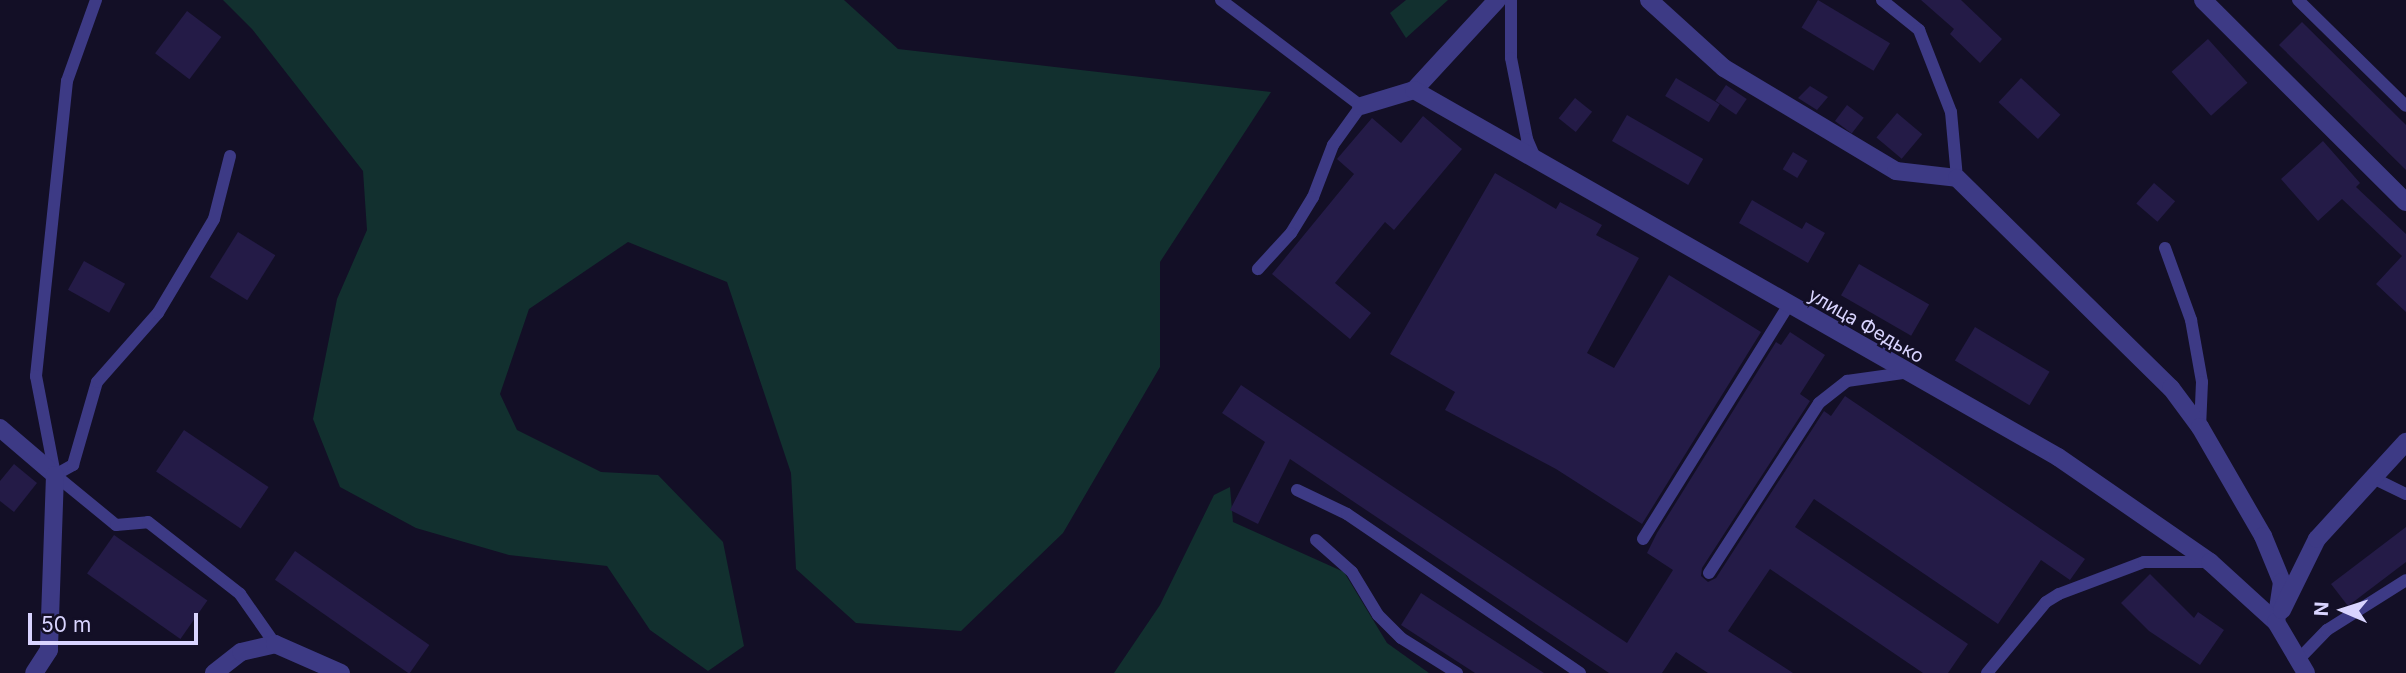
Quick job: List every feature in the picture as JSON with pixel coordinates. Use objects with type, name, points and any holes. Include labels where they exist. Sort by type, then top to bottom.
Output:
[{"type":"street","points":[[1361,106],[1414,90],[1497,0]]},
{"type":"street","points":[[1649,0],[1724,68],[1896,171],[1957,178],[2171,388],[2200,426],[2263,537],[2281,582],[2276,622]]},
{"type":"street","points":[[2203,0],[2406,202]]},
{"type":"street","name":"улица Федько","points":[[1414,90],[1904,373],[2058,457],[2210,562],[2276,622],[2302,666]]},
{"type":"street","points":[[0,428],[55,475],[49,650],[34,673]]},
{"type":"street","points":[[2276,622],[2317,539],[2371,477],[2406,442]]},
{"type":"street","points":[[214,673],[241,652],[275,644],[341,673]]},
{"type":"lane","points":[[96,0],[67,81],[36,376],[55,475],[116,525],[148,522],[240,594],[275,644]]},
{"type":"lane","points":[[1221,0],[1361,106],[1333,145],[1313,197],[1291,233],[1258,270]]},
{"type":"lane","points":[[1511,0],[1511,58],[1536,161]]},
{"type":"lane","points":[[1882,0],[1919,30],[1951,112],[1957,178]]},
{"type":"lane","points":[[2298,0],[2406,106]]},
{"type":"lane","points":[[55,475],[73,466],[97,382],[158,313],[214,219],[230,156]]},
{"type":"lane","points":[[2165,248],[2192,320],[2202,382],[2200,426]]},
{"type":"lane","points":[[1643,539],[1788,306]]},
{"type":"lane","points":[[1709,573],[1819,403],[1847,381],[1904,373]]},
{"type":"lane","points":[[2371,477],[2406,494]]},
{"type":"lane","points":[[1297,490],[1347,514],[1580,673]]},
{"type":"lane","points":[[1317,540],[1352,572],[1378,615],[1401,638],[1457,673]]},
{"type":"lane","points":[[1987,673],[2046,602],[2059,594],[2144,562],[2210,562]]},
{"type":"lane","points":[[2302,666],[2327,630],[2406,580]]},
{"type":"green space","points":[[223,0],[844,0],[898,49],[1271,92],[1160,262],[1160,367],[1063,533],[961,631],[856,623],[796,569],[791,473],[727,282],[628,242],[529,309],[500,394],[517,430],[601,472],[658,475],[723,542],[744,646],[708,671],[650,630],[607,566],[509,555],[416,528],[340,487],[313,419],[337,299],[367,230],[363,171],[252,29]]},
{"type":"green space","points":[[1406,0],[1448,0],[1406,38],[1390,13]]},
{"type":"green space","points":[[1230,487],[1233,522],[1344,572],[1387,643],[1429,673],[1114,673],[1160,605],[1214,495]]},
{"type":"building","points":[[1818,0],[1890,43],[1874,71],[1802,27]]},
{"type":"building","points":[[1921,0],[1961,0],[2002,39],[1980,63],[1950,34],[1954,29]]},
{"type":"building","points":[[187,11],[221,37],[189,79],[155,53]]},
{"type":"building","points":[[2302,22],[2406,125],[2406,170],[2279,45]]},
{"type":"building","points":[[2208,39],[2247,83],[2211,116],[2172,72]]},
{"type":"building","points":[[1676,78],[1720,104],[1709,122],[1665,96]]},
{"type":"building","points":[[2021,78],[2060,115],[2038,139],[1998,102]]},
{"type":"building","points":[[1726,85],[1747,99],[1736,115],[1715,101]]},
{"type":"building","points":[[1810,86],[1828,97],[1817,110],[1798,98]]},
{"type":"building","points":[[1575,98],[1592,112],[1576,132],[1559,118]]},
{"type":"building","points":[[1847,105],[1864,118],[1852,134],[1835,121]]},
{"type":"building","points":[[1897,113],[1922,134],[1902,159],[1876,138]]},
{"type":"building","points":[[1627,115],[1703,159],[1688,185],[1612,141]]},
{"type":"building","points":[[1423,116],[1462,149],[1394,230],[1385,222],[1335,283],[1371,313],[1350,339],[1272,274],[1354,174],[1337,159],[1372,118],[1401,143]]},
{"type":"building","points":[[2323,141],[2360,183],[2356,187],[2406,234],[2406,312],[2376,284],[2402,256],[2342,199],[2318,221],[2281,179]]},
{"type":"building","points":[[1793,152],[1808,161],[1797,178],[1783,169]]},
{"type":"building","points":[[1495,173],[1556,209],[1560,202],[1602,225],[1596,235],[1639,258],[1587,353],[1614,368],[1669,275],[1761,332],[1642,524],[1556,469],[1445,410],[1455,392],[1390,354]]},
{"type":"building","points":[[2154,183],[2175,201],[2157,222],[2136,203]]},
{"type":"building","points":[[1752,200],[1802,229],[1806,222],[1825,233],[1808,263],[1739,223]]},
{"type":"building","points":[[238,232],[275,255],[247,300],[210,277]]},
{"type":"building","points":[[84,261],[125,284],[109,313],[68,290]]},
{"type":"building","points":[[1859,264],[1929,305],[1911,336],[1841,295]]},
{"type":"building","points":[[1975,327],[2050,372],[2029,405],[1955,360]]},
{"type":"building","points":[[1790,332],[1825,355],[1800,394],[1810,401],[1702,568],[1701,576],[1708,582],[1716,578],[1824,411],[1831,416],[1845,396],[2085,559],[2070,580],[2041,560],[1998,624],[1814,499],[1795,527],[1968,644],[1948,673],[1923,673],[1770,569],[1728,631],[1793,673],[1708,673],[1676,652],[1662,673],[1609,673],[1290,459],[1258,524],[1230,510],[1265,442],[1222,413],[1241,385],[1627,643],[1673,570],[1647,553],[1657,533],[1776,342],[1781,345]]},
{"type":"building","points":[[184,430],[269,487],[241,528],[156,471]]},
{"type":"building","points":[[14,464],[37,483],[14,512],[0,501],[0,481]]},
{"type":"building","points":[[2406,527],[2406,562],[2348,606],[2331,584]]},
{"type":"building","points":[[114,535],[207,600],[180,639],[87,574]]},
{"type":"building","points":[[295,551],[429,645],[408,673],[275,580]]},
{"type":"building","points":[[2150,574],[2194,618],[2198,612],[2224,630],[2200,665],[2149,631],[2121,603]]},
{"type":"building","points":[[1421,593],[1544,673],[1475,673],[1401,625]]}]
